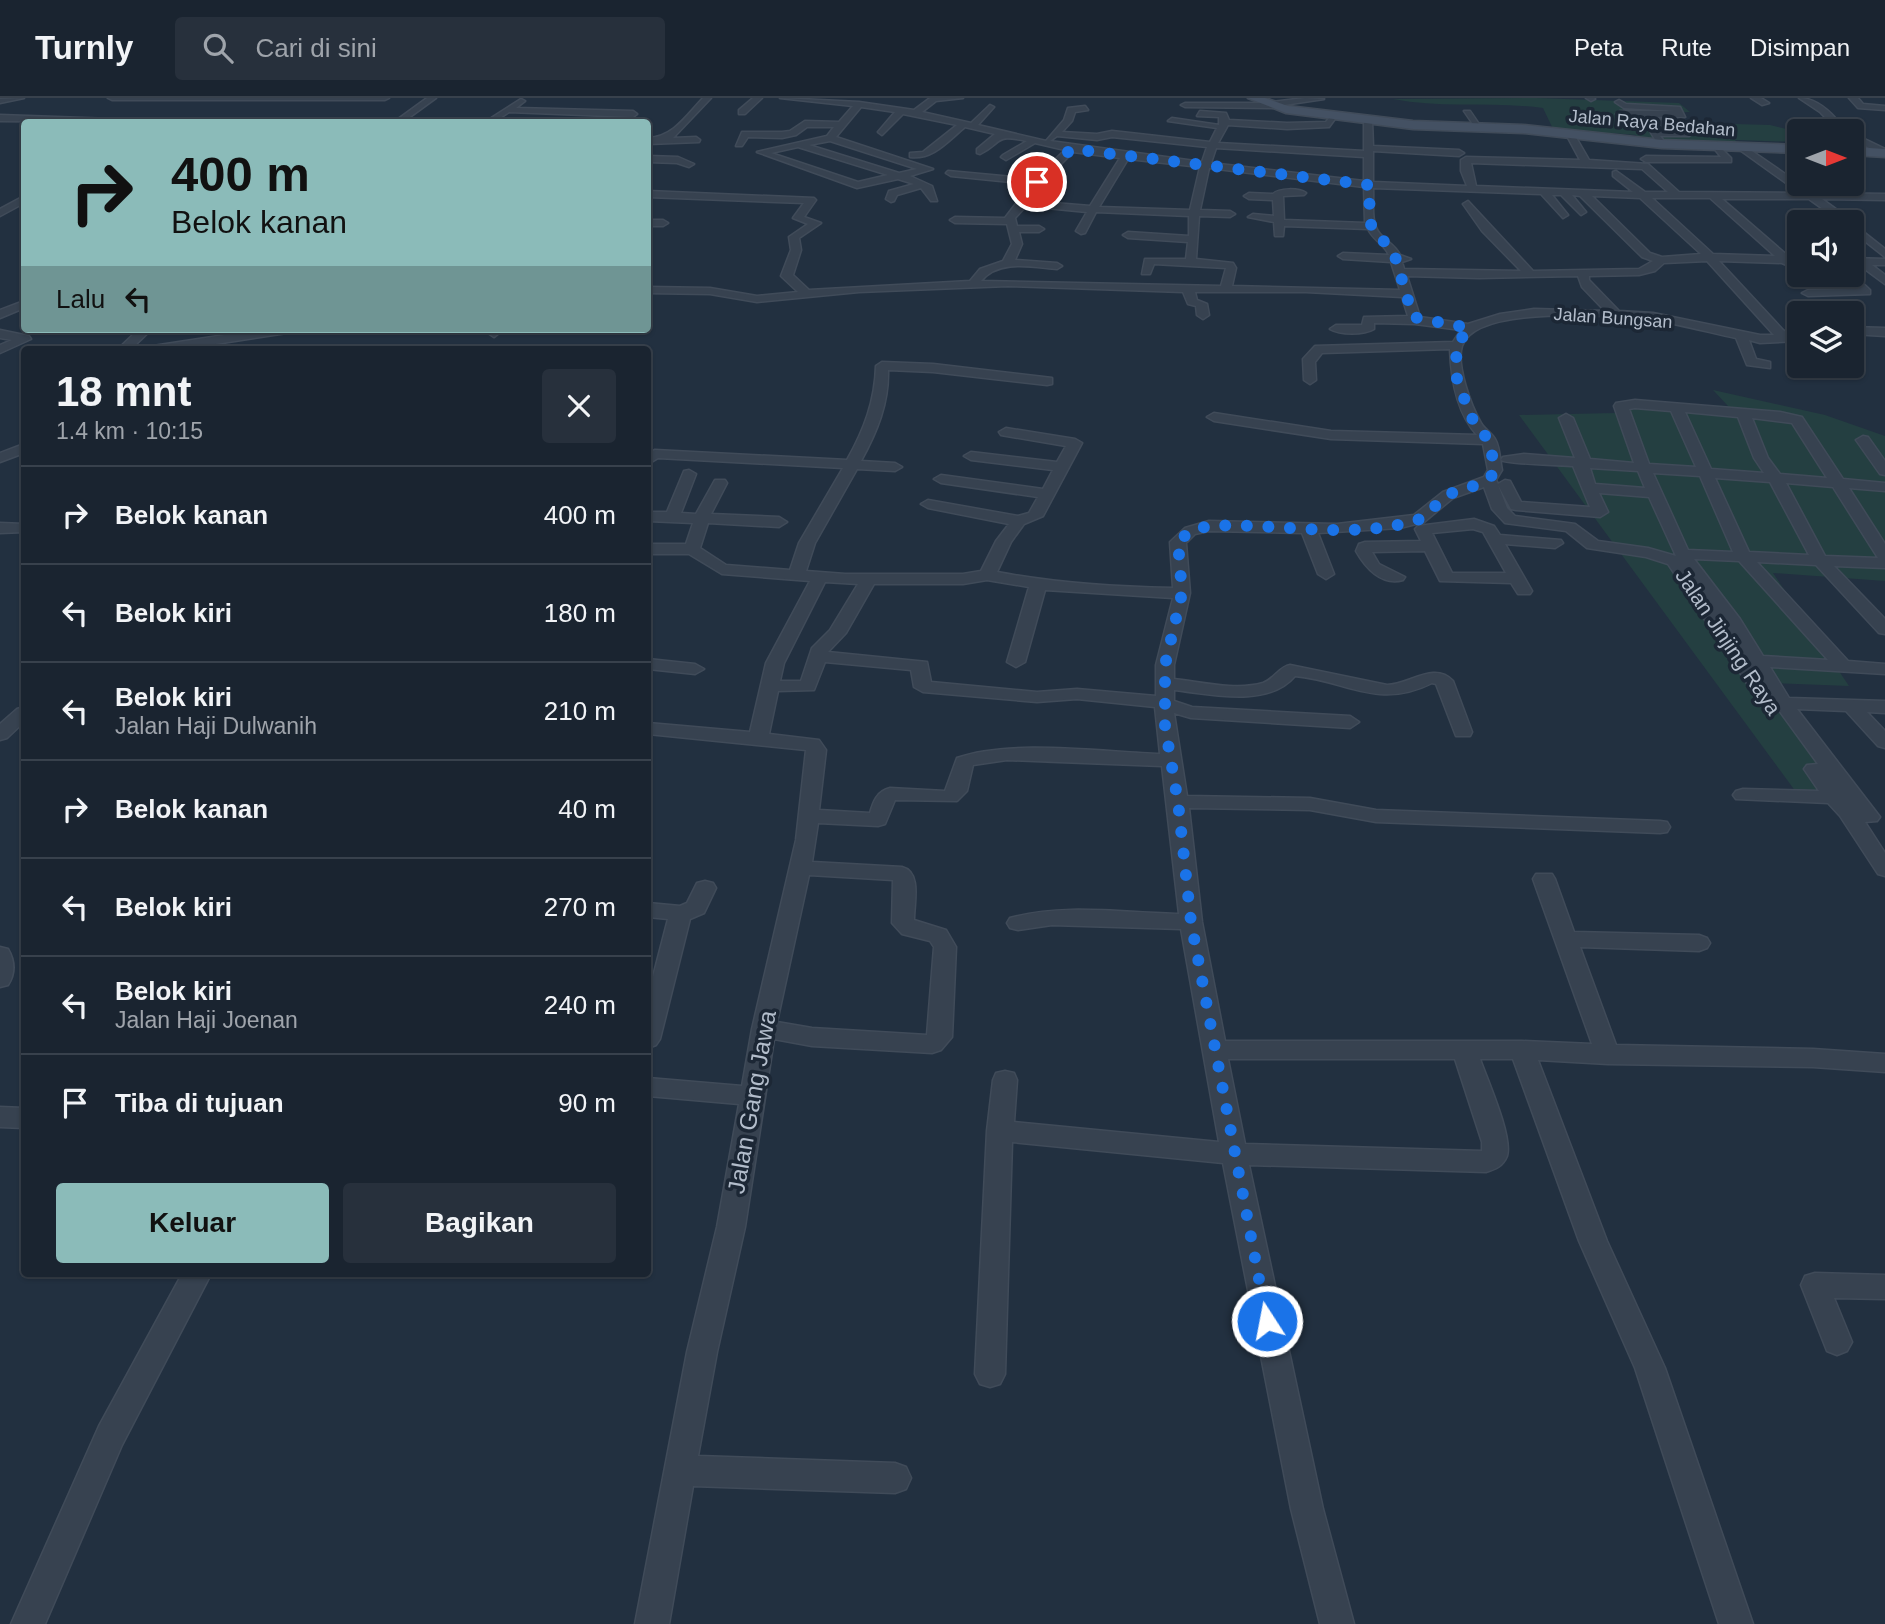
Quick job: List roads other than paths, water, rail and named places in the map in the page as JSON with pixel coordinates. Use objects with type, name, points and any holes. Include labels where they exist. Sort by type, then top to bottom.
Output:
[{"type":"street","points":[[0,101],[20,98]]},
{"type":"street","points":[[112,98],[385,98]]},
{"type":"street","points":[[402,119],[432,98]]},
{"type":"street","points":[[494,119],[525,98]]},
{"type":"street","points":[[665,140],[682,127],[707,98]]},
{"type":"street","points":[[742,112],[758,98]]},
{"type":"street","points":[[784,98],[898,110],[1037,143],[1125,158],[1161,159],[1370,185],[1642,195],[1735,195],[1787,192]]},
{"type":"street","points":[[915,113],[933,99],[959,98]]},
{"type":"street","points":[[1755,98],[1765,103]]},
{"type":"street","points":[[1795,99],[1803,98],[1823,110],[1831,119]]},
{"type":"street","points":[[1853,98],[1861,106],[1885,108]]},
{"type":"street","points":[[136,109],[163,99]]},
{"type":"street","points":[[882,132],[907,99]]},
{"type":"street","points":[[1188,102],[1267,103],[1320,99]]},
{"type":"street","points":[[558,111],[568,101]]},
{"type":"street","points":[[1188,102],[1267,103]]},
{"type":"street","points":[[1252,171],[1259,148],[1272,125],[1267,103]]},
{"type":"street","name":"Jalan Raya Bedahan","points":[[1267,103],[1333,116],[1427,127],[1480,128],[1524,124],[1570,134],[1662,144],[1787,150]]},
{"type":"street","points":[[1619,103],[1624,106],[1677,110],[1681,116],[1620,114],[1625,121],[1677,124],[1689,133],[1653,133],[1662,144]]},
{"type":"street","points":[[830,138],[859,104]]},
{"type":"street","points":[[914,155],[925,155],[969,125],[989,107]]},
{"type":"street","points":[[0,118],[44,119],[69,108]]},
{"type":"street","points":[[1006,157],[1056,134],[1068,121],[1071,110],[1085,108]]},
{"type":"street","points":[[509,110],[633,114]]},
{"type":"street","points":[[1467,113],[1480,128]]},
{"type":"street","points":[[1190,262],[1194,251],[1195,213],[1211,145],[1223,124],[1223,115],[1200,114]]},
{"type":"street","points":[[1172,121],[1328,125],[1333,116]]},
{"type":"street","points":[[1367,120],[1370,185],[1368,201],[1374,231],[1391,247],[1415,320]]},
{"type":"street","points":[[761,152],[830,138],[928,167],[857,185],[761,152],[738,144],[793,133],[806,124],[839,125]]},
{"type":"street","points":[[1308,151],[1312,131]]},
{"type":"street","points":[[980,151],[993,138],[1004,134]]},
{"type":"street","points":[[1056,134],[1097,137],[1112,134],[1211,145],[1308,151],[1459,153]]},
{"type":"street","points":[[1570,134],[1586,163]]},
{"type":"street","points":[[1864,140],[1885,153]]},
{"type":"street","points":[[651,141],[696,141]]},
{"type":"street","points":[[798,144],[924,184],[933,193],[934,199]]},
{"type":"street","points":[[1646,159],[1728,160],[1717,147]]},
{"type":"street","points":[[1743,148],[1787,178]]},
{"type":"street","points":[[1008,262],[1017,248],[1011,225],[1037,182],[1071,149]]},
{"type":"street","points":[[1864,152],[1885,153]]},
{"type":"street","points":[[1081,231],[1112,174],[1125,158]]},
{"type":"street","points":[[651,159],[678,160],[690,164]]},
{"type":"street","points":[[1473,190],[1466,171],[1466,160],[1645,166],[1676,195]]},
{"type":"street","points":[[951,173],[1037,182]]},
{"type":"street","points":[[1616,174],[1709,257],[1763,320],[1787,334]]},
{"type":"street","points":[[1722,183],[1735,195]]},
{"type":"street","points":[[891,199],[892,193],[924,184]]},
{"type":"street","points":[[1773,184],[1787,184]]},
{"type":"street","points":[[1864,185],[1878,186]]},
{"type":"street","points":[[1544,191],[1563,215]]},
{"type":"street","points":[[1279,237],[1278,192],[1301,193]]},
{"type":"street","points":[[1564,192],[1581,212]]},
{"type":"street","points":[[0,214],[19,193]]},
{"type":"street","points":[[1583,193],[1646,254],[1661,260],[1709,257],[1784,260]]},
{"type":"street","points":[[651,194],[811,200],[798,218],[816,223],[795,235],[787,254],[787,276],[807,295]]},
{"type":"street","points":[[1712,195],[1787,262]]},
{"type":"street","points":[[1864,195],[1885,197]]},
{"type":"street","points":[[1249,196],[1278,198]]},
{"type":"street","points":[[1816,196],[1831,210]]},
{"type":"street","points":[[1368,201],[1381,201]]},
{"type":"street","points":[[1024,203],[1091,209],[1230,214]]},
{"type":"street","points":[[1468,204],[1486,229],[1528,272]]},
{"type":"street","points":[[1826,206],[1863,208]]},
{"type":"street","points":[[1253,217],[1374,231]]},
{"type":"street","points":[[954,220],[1039,229]]},
{"type":"street","points":[[1339,237],[1374,231]]},
{"type":"street","points":[[1128,235],[1193,239]]},
{"type":"street","points":[[1864,236],[1885,254]]},
{"type":"street","points":[[1343,256],[1448,261]]},
{"type":"street","points":[[1750,259],[1759,266],[1760,271]]},
{"type":"street","points":[[1399,271],[1479,275],[1639,272],[1651,269],[1661,260]]},
{"type":"street","points":[[1146,272],[1149,261],[1229,265],[1231,268],[1225,290]]},
{"type":"street","points":[[1864,261],[1885,262]]},
{"type":"street","points":[[976,284],[975,279],[988,268],[1008,262],[1057,266]]},
{"type":"street","points":[[1864,266],[1885,281]]},
{"type":"street","points":[[1584,272],[1583,280],[1586,285],[1615,314]]},
{"type":"street","points":[[1723,272],[1745,272]]},
{"type":"street","points":[[651,283],[757,299],[859,289],[976,284],[1225,290],[1306,289],[1407,294]]},
{"type":"street","points":[[1808,293],[1866,292],[1861,287]]},
{"type":"street","points":[[1188,289],[1192,302],[1201,304],[1203,315]]},
{"type":"street","points":[[0,301],[21,304]]},
{"type":"street","points":[[0,314],[21,305]]},
{"type":"street","name":"Jalan Bungsan","points":[[1469,328],[1500,318],[1534,313],[1615,314],[1663,319],[1741,337],[1787,338]]},
{"type":"street","points":[[1336,329],[1367,328],[1367,321],[1370,319],[1415,320],[1469,328],[1456,346],[1458,386],[1516,506],[1600,512],[1589,488],[1566,418]]},
{"type":"street","points":[[0,321],[21,326]]},
{"type":"street","points":[[4,335],[21,328]]},
{"type":"street","points":[[1864,331],[1885,332]]},
{"type":"street","points":[[128,346],[142,333]]},
{"type":"street","points":[[176,346],[262,333]]},
{"type":"street","points":[[0,349],[25,339],[4,335]]},
{"type":"street","points":[[1741,337],[1751,362],[1766,365]]},
{"type":"street","points":[[1310,380],[1307,365],[1310,355],[1319,349],[1333,346],[1456,346]]},
{"type":"street","points":[[797,573],[806,545],[851,465],[879,406],[883,366],[933,368],[1047,381]]},
{"type":"street","points":[[1877,817],[1837,777],[1783,703],[1704,580],[1682,554],[1638,456],[1621,406],[1629,404],[1797,420],[1885,556]]},
{"type":"street","points":[[1676,408],[1743,556],[1843,666]]},
{"type":"street","points":[[1744,414],[1760,458],[1776,479],[1819,559],[1885,629]]},
{"type":"street","points":[[1214,417],[1497,464],[1542,465],[1549,462],[1885,487]]},
{"type":"street","points":[[928,504],[1019,521],[1035,516],[1075,443],[1071,440],[1006,432]]},
{"type":"street","points":[[1863,440],[1885,471]]},
{"type":"street","points":[[0,457],[21,449]]},
{"type":"street","points":[[651,457],[655,454],[895,467]]},
{"type":"street","points":[[971,456],[1063,467]]},
{"type":"street","points":[[1337,1624],[1307,1509],[1234,1154],[1191,922],[1178,802],[1169,760],[1165,693],[1165,665],[1182,593],[1177,549],[1178,542],[1190,531],[1223,525],[1361,528],[1428,523],[1483,525],[1489,528],[1496,539],[1519,584],[1446,578],[1423,529],[1428,523],[1448,495],[1497,464]]},
{"type":"street","name":"Jalan Jinjing Raya","points":[[1497,464],[1500,509],[1510,520],[1570,527],[1593,545],[1648,553],[1674,561],[1833,797],[1848,812],[1885,869]]},
{"type":"street","points":[[672,518],[689,474]]},
{"type":"street","points":[[941,479],[1048,494]]},
{"type":"street","points":[[692,549],[702,518],[720,483]]},
{"type":"street","points":[[1589,488],[1656,493]]},
{"type":"street","points":[[651,516],[779,522]]},
{"type":"street","points":[[986,575],[1004,541],[1019,521]]},
{"type":"street","points":[[0,528],[21,528]]},
{"type":"street","points":[[1308,528],[1326,574]]},
{"type":"street","points":[[1496,539],[1555,543]]},
{"type":"street","points":[[1397,577],[1373,567],[1364,551],[1365,547],[1432,546]]},
{"type":"street","points":[[651,549],[692,549],[722,569],[868,580],[963,579],[986,575],[1038,586],[1107,592],[1182,593]]},
{"type":"street","points":[[1682,554],[1885,563]]},
{"type":"street","points":[[758,739],[775,663],[820,577]]},
{"type":"street","points":[[770,685],[808,687],[824,643],[837,633],[868,580]]},
{"type":"street","points":[[1016,662],[1038,586]]},
{"type":"street","points":[[818,656],[921,667],[923,687],[1037,697],[1077,694],[1123,697],[1258,688],[1278,683],[1290,670],[1308,670],[1324,677],[1403,690],[1431,677],[1444,681],[1463,732]]},
{"type":"street","points":[[1758,661],[1885,669]]},
{"type":"street","points":[[651,664],[695,669]]},
{"type":"street","points":[[1165,693],[1191,712],[1350,722]]},
{"type":"street","points":[[1783,703],[1885,707]]},
{"type":"street","points":[[1851,705],[1885,742]]},
{"type":"street","points":[[0,734],[21,716]]},
{"type":"street","name":"Jalan Gang Jawa","points":[[651,728],[815,746],[810,817],[764,1029],[731,1227],[702,1352],[652,1624]]},
{"type":"street","points":[[810,817],[878,820],[883,802],[890,794],[950,797],[957,791],[964,762],[981,756],[1020,754],[1169,760]]},
{"type":"street","points":[[1743,795],[1833,797]]},
{"type":"street","points":[[1178,802],[1310,804],[1376,816],[1660,827]]},
{"type":"street","points":[[1848,812],[1877,817]]},
{"type":"street","points":[[764,1029],[812,1037],[932,1044],[940,1037],[945,947],[938,935],[910,929],[903,923],[904,876],[800,867]]},
{"type":"street","points":[[1544,879],[1608,1055]]},
{"type":"street","points":[[680,915],[696,908],[705,888]]},
{"type":"street","points":[[651,910],[680,915]]},
{"type":"street","points":[[651,1027],[680,915]]},
{"type":"street","points":[[1018,923],[1052,918],[1191,922]]},
{"type":"street","points":[[1566,939],[1699,943]]},
{"type":"street","points":[[0,955],[0,979]]},
{"type":"street","points":[[1214,1050],[1522,1050],[1608,1055],[1813,1058],[1885,1063]]},
{"type":"street","points":[[1522,1050],[1592,1241],[1650,1368],[1736,1624]]},
{"type":"street","points":[[1000,1131],[1234,1154],[1486,1163],[1493,1159],[1496,1153],[1495,1142],[1465,1051]]},
{"type":"street","points":[[990,1374],[1000,1131],[1005,1080]]},
{"type":"street","points":[[651,1087],[752,1096]]},
{"type":"street","points":[[0,1117],[21,1118]]},
{"type":"street","points":[[28,1624],[110,1436],[195,1277]]},
{"type":"street","points":[[1837,1342],[1815,1285],[1885,1287]]},
{"type":"street","points":[[682,1471],[895,1478]]}]
